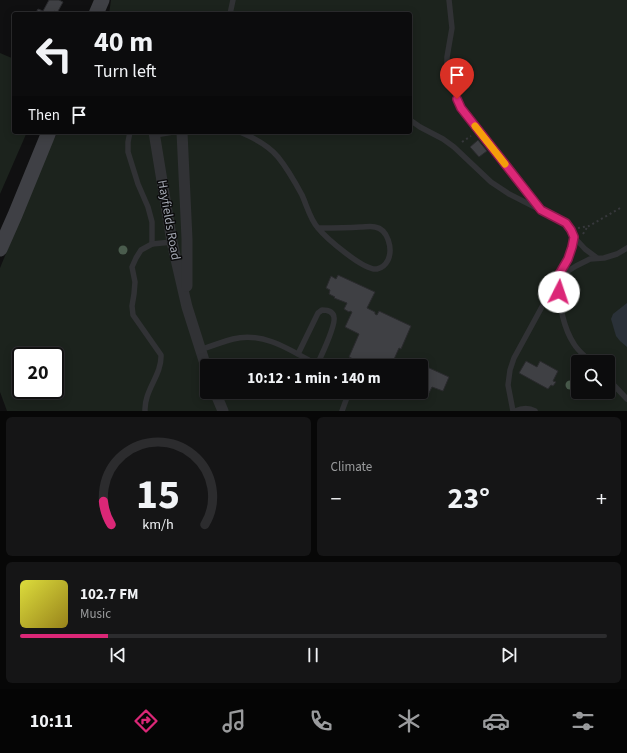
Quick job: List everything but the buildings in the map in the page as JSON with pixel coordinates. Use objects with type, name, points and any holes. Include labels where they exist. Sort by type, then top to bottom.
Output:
[{"type":"street","points":[[0,249],[48,134]]},
{"type":"street","name":"Hayfields Road","points":[[155,134],[172,242],[187,307],[203,359]]},
{"type":"street","name":"Hayfields Road","points":[[182,134],[187,239],[187,307]]},
{"type":"street","points":[[218,399],[223,411]]},
{"type":"lane","points":[[230,12],[233,0]]},
{"type":"lane","points":[[449,0],[452,28],[447,57],[447,69],[461,108],[541,210]]},
{"type":"lane","points":[[412,121],[454,147],[491,182],[509,194],[566,223],[574,237],[585,249],[597,258]]},
{"type":"lane","points":[[130,134],[128,152],[152,222],[152,244]]},
{"type":"lane","points":[[244,134],[263,145],[277,156],[302,196],[318,228],[339,247],[358,262],[369,268],[377,269],[384,266],[388,259],[390,251],[389,243],[386,235],[381,229],[374,226],[363,228],[318,228]]},
{"type":"lane","points":[[535,411],[522,408],[514,411],[508,385],[510,370],[514,358],[568,259],[574,237]]},
{"type":"lane","points":[[145,411],[145,403],[150,388],[162,363],[161,355],[133,315],[132,306],[135,282],[132,267],[141,250],[152,244],[172,242]]},
{"type":"lane","points":[[557,278],[590,258],[604,258],[617,254],[627,248]]},
{"type":"lane","points":[[557,278],[560,306],[565,326],[574,345],[584,355]]},
{"type":"lane","points":[[298,354],[318,313],[322,310],[328,310],[332,312],[335,317],[321,359]]},
{"type":"lane","points":[[200,350],[234,339],[251,338],[268,340],[281,345],[306,359]]},
{"type":"lane","points":[[615,386],[627,399]]},
{"type":"lane","points":[[342,411],[346,399]]},
{"type":"path","points":[[454,147],[478,130]]},
{"type":"path","points":[[571,230],[589,226],[622,207]]},
{"type":"shaded area","points":[[111,0],[627,0],[627,411],[7,411],[0,392],[0,268],[50,146],[57,134],[412,134],[412,12],[109,12]]},
{"type":"shaded area","points":[[0,53],[12,58],[12,134],[26,134],[0,194]]},
{"type":"shaded area","points":[[627,303],[627,347],[616,336],[611,319],[613,314]]},
{"type":"slow traffic","points":[[475,126],[505,164]]},
{"type":"route","points":[[457,99],[461,108],[541,210],[566,223],[571,230],[574,237],[572,247],[568,259],[557,278],[559,292]]}]
